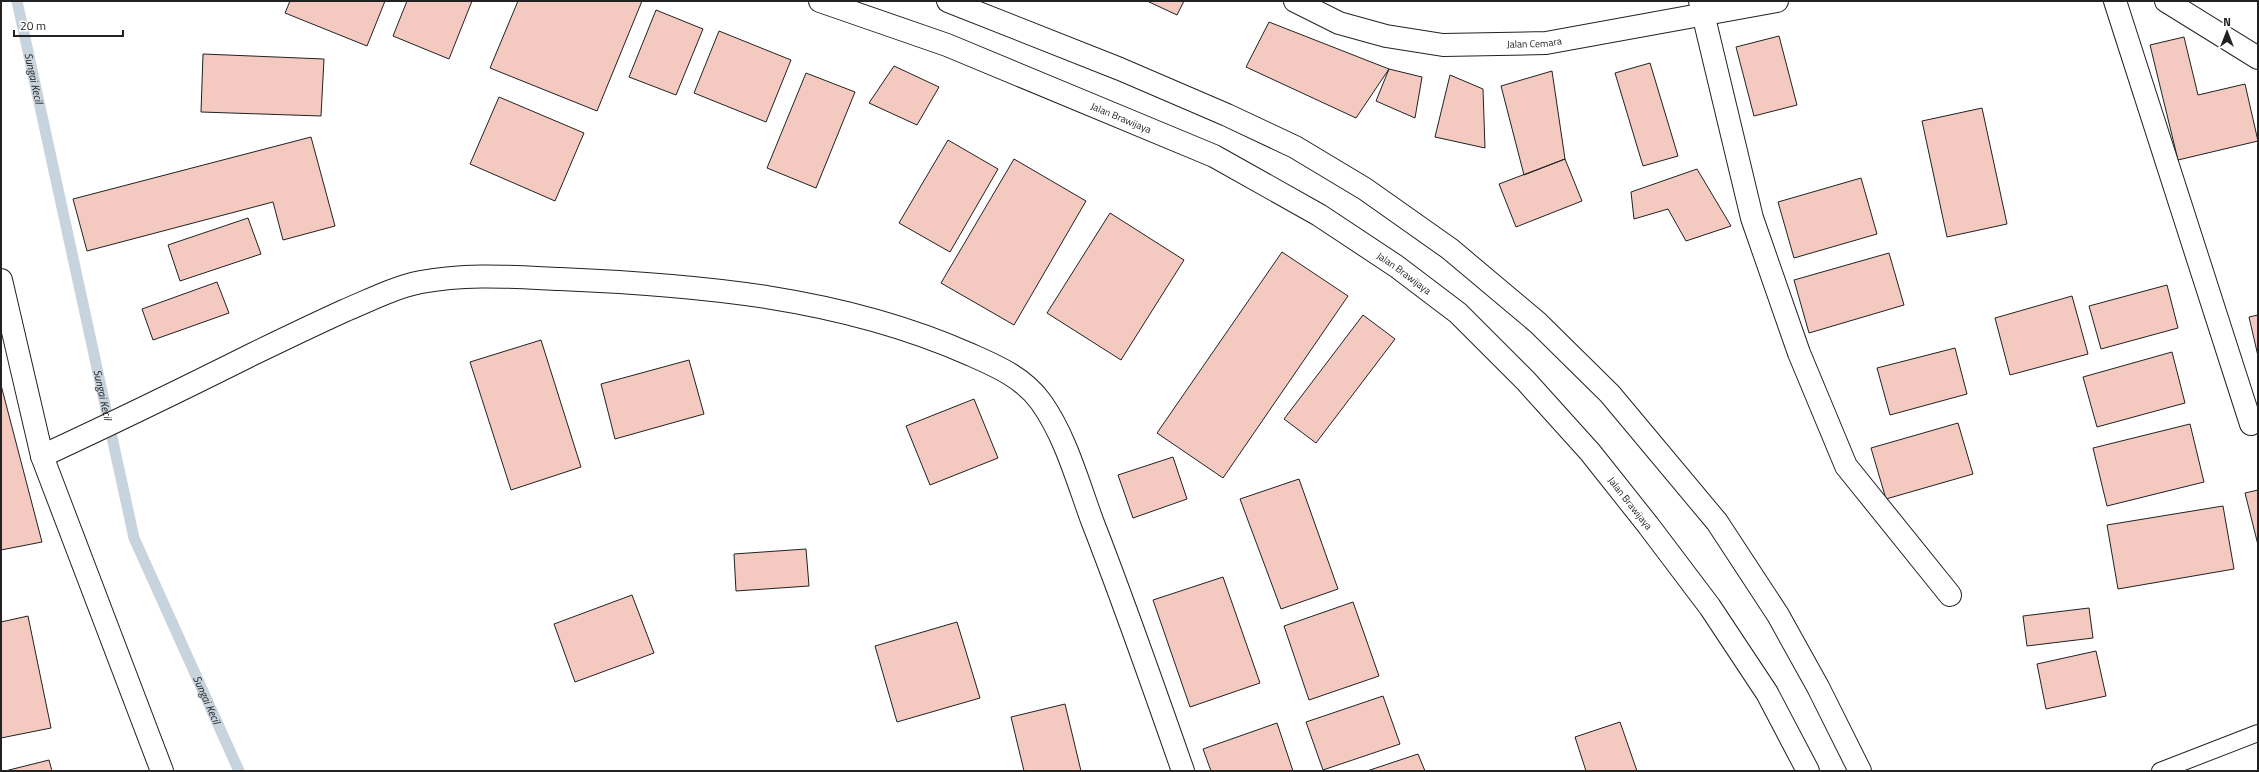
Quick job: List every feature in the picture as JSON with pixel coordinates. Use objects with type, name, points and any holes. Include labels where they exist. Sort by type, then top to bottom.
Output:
[{"type":"main road","name":"Jalan Brawijaya","points":[[820,1],[947,45],[1214,156],[1319,215],[1396,266],[1458,313],[1526,381],[1590,452],[1648,525],[1710,607],[1768,693],[1808,771]]},
{"type":"main road","points":[[948,1],[1120,69],[1227,114],[1295,147],[1364,189],[1450,249],[1538,323],[1610,394],[1717,522],[1778,615],[1818,687],[1860,771]]},
{"type":"main road","name":"Jalan Cemara","points":[[1295,1],[1339,23],[1386,36],[1443,45],[1546,43],[1702,8],[1777,1]]},
{"type":"main road","points":[[2115,1],[2251,424]]},
{"type":"main road","points":[[2166,1],[2258,58]]},
{"type":"main road","points":[[1702,8],[1752,218],[1799,353],[1846,466],[1950,595]]},
{"type":"main road","points":[[42,456],[135,413],[289,336],[385,293],[420,282],[462,277],[660,284],[778,298],[888,324],[951,346],[1007,370],[1025,384],[1041,402],[1057,430],[1072,466],[1129,616],[1183,771]]},
{"type":"main road","points":[[1,280],[42,456],[162,771]]},
{"type":"lane","points":[[2160,771],[2258,733]]},
{"type":"building","points":[[290,1],[385,1],[367,46],[285,13]]},
{"type":"building","points":[[407,1],[472,1],[449,59],[393,36]]},
{"type":"building","points":[[518,1],[642,1],[597,111],[490,68]]},
{"type":"building","points":[[1147,1],[1184,1],[1177,15]]},
{"type":"building","points":[[656,10],[703,29],[676,95],[629,77]]},
{"type":"building","points":[[1269,22],[1389,69],[1356,118],[1246,67]]},
{"type":"building","points":[[719,31],[791,60],[766,122],[694,93]]},
{"type":"building","points":[[1779,36],[1797,105],[1754,116],[1736,47]]},
{"type":"building","points":[[2184,37],[2198,95],[2245,84],[2258,141],[2178,160],[2150,45]]},
{"type":"building","points":[[203,54],[324,59],[321,116],[201,112]]},
{"type":"building","points":[[1650,63],[1678,156],[1643,166],[1615,73]]},
{"type":"building","points":[[894,66],[939,87],[917,125],[869,103]]},
{"type":"building","points":[[1389,69],[1422,77],[1415,118],[1376,101]]},
{"type":"building","points":[[1552,71],[1565,159],[1524,175],[1501,86]]},
{"type":"building","points":[[806,73],[855,92],[816,188],[767,168]]},
{"type":"building","points":[[1450,75],[1483,89],[1485,148],[1435,137]]},
{"type":"building","points":[[499,97],[584,133],[555,201],[470,164]]},
{"type":"building","points":[[1982,108],[2007,224],[1947,237],[1922,121]]},
{"type":"building","points":[[311,137],[335,226],[283,240],[273,202],[87,251],[73,199]]},
{"type":"building","points":[[948,140],[998,169],[950,252],[899,223]]},
{"type":"building","points":[[1014,159],[1086,201],[1014,325],[941,283]]},
{"type":"building","points":[[1565,159],[1582,201],[1516,227],[1499,184]]},
{"type":"building","points":[[1697,169],[1731,226],[1686,241],[1668,209],[1634,219],[1631,192]]},
{"type":"building","points":[[1861,178],[1877,234],[1794,258],[1778,202]]},
{"type":"building","points":[[1110,213],[1184,260],[1121,360],[1047,313]]},
{"type":"building","points":[[248,218],[261,254],[180,281],[168,245]]},
{"type":"building","points":[[1282,252],[1348,296],[1223,478],[1157,433]]},
{"type":"building","points":[[1889,253],[1904,305],[1809,333],[1794,280]]},
{"type":"building","points":[[217,282],[229,313],[153,340],[142,309]]},
{"type":"building","points":[[2167,285],[2178,328],[2101,349],[2089,306]]},
{"type":"building","points":[[2072,296],[2088,354],[2010,375],[1995,318]]},
{"type":"building","points":[[1363,315],[1395,339],[1316,443],[1284,419]]},
{"type":"building","points":[[2258,315],[2258,356],[2249,317]]},
{"type":"building","points":[[541,340],[581,467],[511,490],[470,362]]},
{"type":"building","points":[[1955,348],[1967,394],[1890,415],[1877,368]]},
{"type":"building","points":[[2172,352],[2185,403],[2097,427],[2083,377]]},
{"type":"building","points":[[689,360],[704,414],[615,439],[601,384]]},
{"type":"building","points":[[1,385],[42,542],[1,550]]},
{"type":"building","points":[[974,399],[998,458],[930,485],[906,426]]},
{"type":"building","points":[[1958,423],[1973,474],[1886,499],[1871,448]]},
{"type":"building","points":[[2190,424],[2204,482],[2107,506],[2093,448]]},
{"type":"building","points":[[1173,457],[1187,499],[1133,518],[1118,475]]},
{"type":"building","points":[[1299,479],[1338,589],[1281,609],[1240,499]]},
{"type":"building","points":[[2258,490],[2258,545],[2245,493]]},
{"type":"building","points":[[2223,506],[2234,569],[2118,589],[2107,525]]},
{"type":"building","points":[[806,549],[809,586],[736,591],[734,554]]},
{"type":"building","points":[[1223,577],[1260,683],[1190,707],[1153,600]]},
{"type":"building","points":[[632,595],[654,653],[575,682],[554,624]]},
{"type":"building","points":[[1353,602],[1379,676],[1309,700],[1284,626]]},
{"type":"building","points":[[2089,608],[2093,638],[2027,646],[2023,616]]},
{"type":"building","points":[[28,616],[51,728],[1,738],[1,622]]},
{"type":"building","points":[[957,622],[980,698],[897,722],[875,646]]},
{"type":"building","points":[[2096,651],[2106,696],[2046,709],[2037,664]]},
{"type":"building","points":[[1383,696],[1400,744],[1323,770],[1306,722]]},
{"type":"building","points":[[1065,704],[1081,771],[1024,771],[1011,717]]},
{"type":"building","points":[[1620,722],[1637,771],[1586,771],[1575,737]]},
{"type":"building","points":[[1277,723],[1293,771],[1211,771],[1203,749]]},
{"type":"building","points":[[1418,754],[1425,771],[1367,771]]},
{"type":"building","points":[[49,760],[52,771],[5,771]]},
{"type":"waterway","name":"Sungai Kecil","points":[[17,1],[134,538],[239,771]]}]
